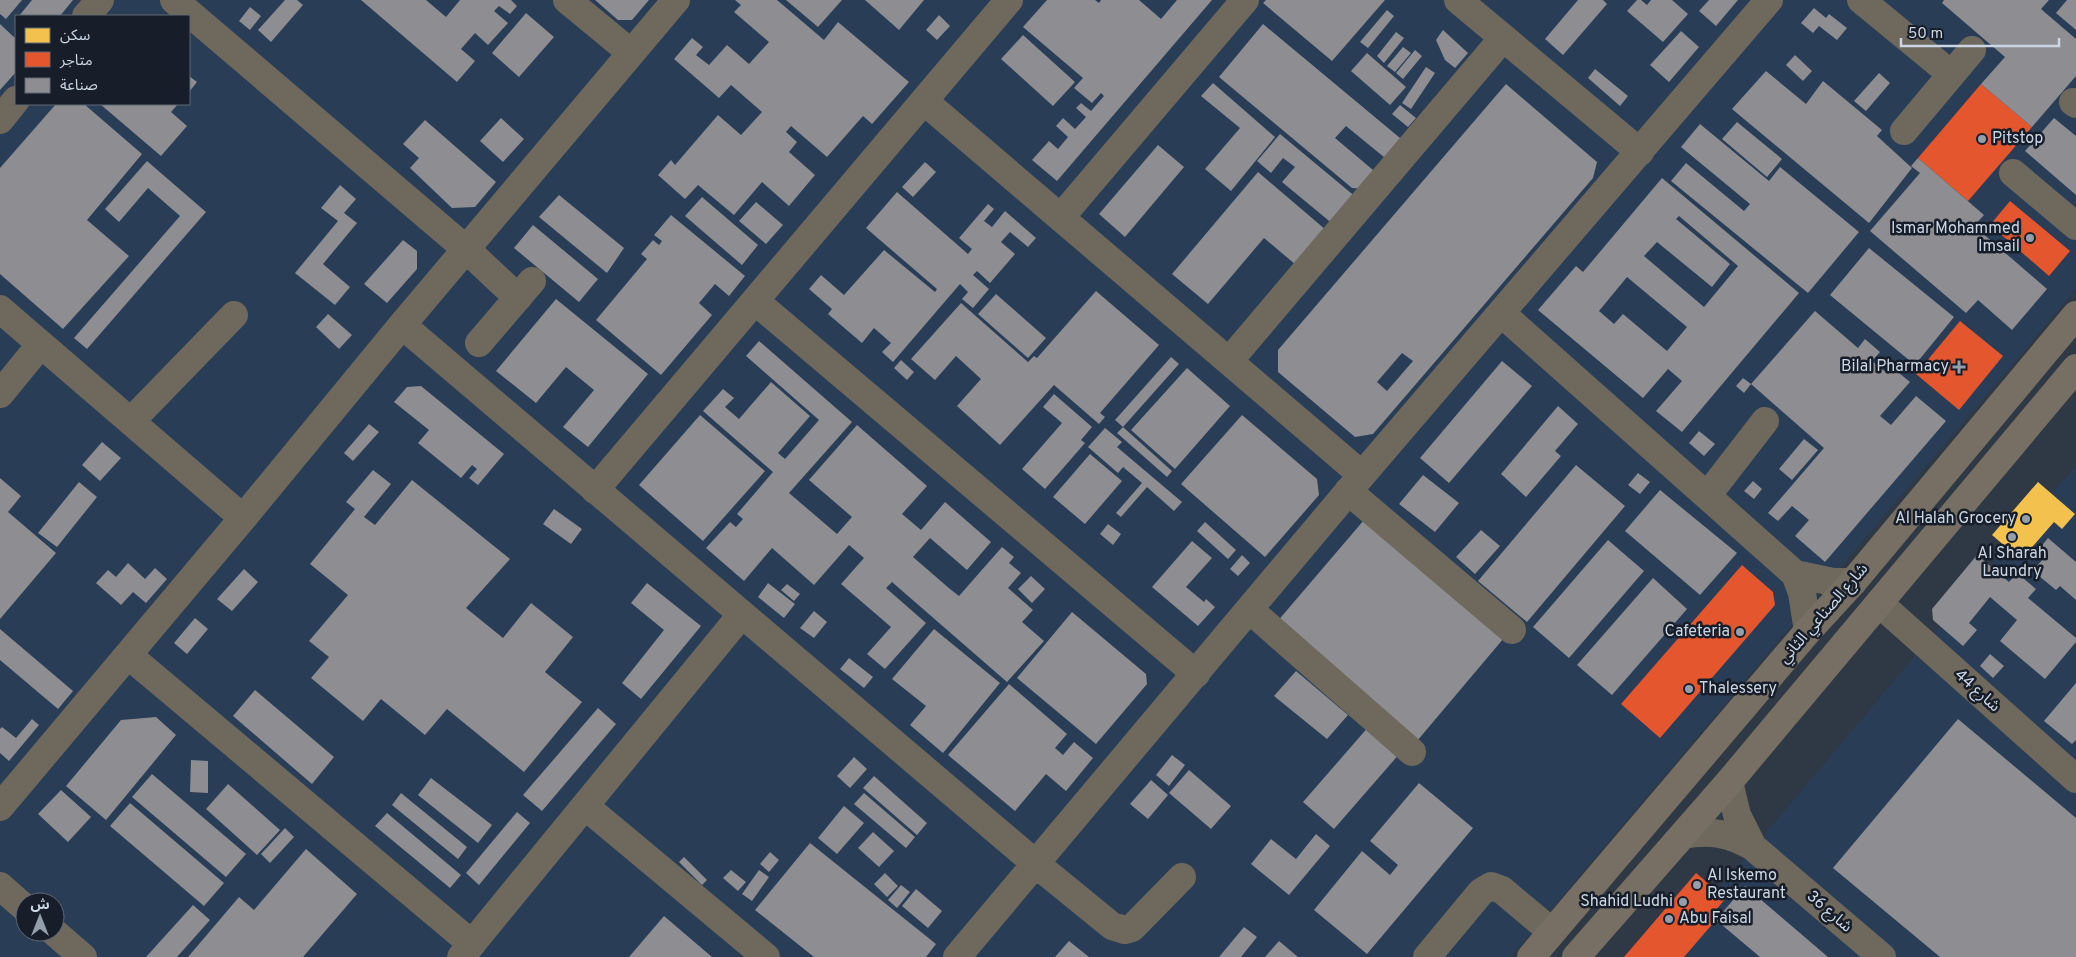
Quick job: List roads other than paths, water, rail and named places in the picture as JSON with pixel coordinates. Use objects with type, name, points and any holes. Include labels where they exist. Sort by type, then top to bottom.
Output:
[{"type":"main road","name":"شارع الصناعي الثاني","points":[[1531,957],[1808,631],[1853,582],[2076,315]]},
{"type":"main road","name":"شارع الصناعي الثاني","points":[[1576,957],[1729,782],[2076,368]]},
{"type":"lane","points":[[87,15],[100,0]]},
{"type":"lane","points":[[174,0],[467,250],[525,290],[479,343]]},
{"type":"lane","points":[[567,0],[630,52]]},
{"type":"lane","points":[[0,807],[243,518],[402,325],[467,250],[630,52],[676,0]]},
{"type":"lane","points":[[595,490],[1009,0]]},
{"type":"lane","points":[[1061,218],[1245,0]]},
{"type":"lane","points":[[1458,0],[1640,152]]},
{"type":"lane","points":[[956,957],[1355,483],[1769,0]]},
{"type":"lane","points":[[1861,0],[1951,74]]},
{"type":"lane","points":[[1229,361],[1503,38]]},
{"type":"lane","points":[[1904,132],[1972,50]]},
{"type":"lane","points":[[0,120],[15,101]]},
{"type":"lane","points":[[924,101],[1229,361],[1355,483],[1512,630]]},
{"type":"lane","points":[[2013,172],[2076,226]]},
{"type":"lane","points":[[755,301],[1196,674]]},
{"type":"lane","points":[[0,309],[243,518]]},
{"type":"lane","points":[[1500,313],[1795,574],[1802,592],[1808,631]]},
{"type":"lane","points":[[131,421],[234,314]]},
{"type":"lane","points":[[402,325],[1036,864],[1112,926],[1125,930],[1138,924],[1182,877]]},
{"type":"lane","points":[[0,394],[42,344]]},
{"type":"lane","points":[[1707,496],[1765,421]]},
{"type":"lane","points":[[1795,574],[1833,582],[1853,582]]},
{"type":"lane","name":"شارع 44","points":[[1878,603],[2076,779]]},
{"type":"lane","points":[[1250,610],[1412,752]]},
{"type":"lane","points":[[128,655],[466,950],[742,614]]},
{"type":"lane","name":"شارع 36","points":[[1729,782],[1737,815],[1753,847]]},
{"type":"lane","points":[[584,806],[766,957]]},
{"type":"lane","name":"شارع 36","points":[[1683,835],[1719,832],[1737,838],[1753,847],[1882,957]]},
{"type":"lane","points":[[0,886],[15,899]]},
{"type":"lane","points":[[1427,957],[1481,892],[1491,886],[1502,890],[1552,932]]},
{"type":"lane","points":[[65,941],[83,957]]},
{"type":"place","name":"Pitstop","points":[[1982,139]]},
{"type":"place","name":"Ismar Mohammed Imsail","points":[[2030,238]]},
{"type":"place","name":"Bilal Pharmacy","points":[[1959,367]]},
{"type":"place","name":"Al Halah Grocery","points":[[2026,519]]},
{"type":"place","name":"Al Sharah Laundry","points":[[2012,537]]},
{"type":"place","name":"Cafeteria","points":[[1740,632]]},
{"type":"place","name":"Thalessery","points":[[1689,689]]},
{"type":"place","name":"Al Iskemo Restaurant","points":[[1697,885]]},
{"type":"place","name":"Shahid Ludhi","points":[[1683,902]]},
{"type":"place","name":"Abu Faisal","points":[[1669,919]]}]
